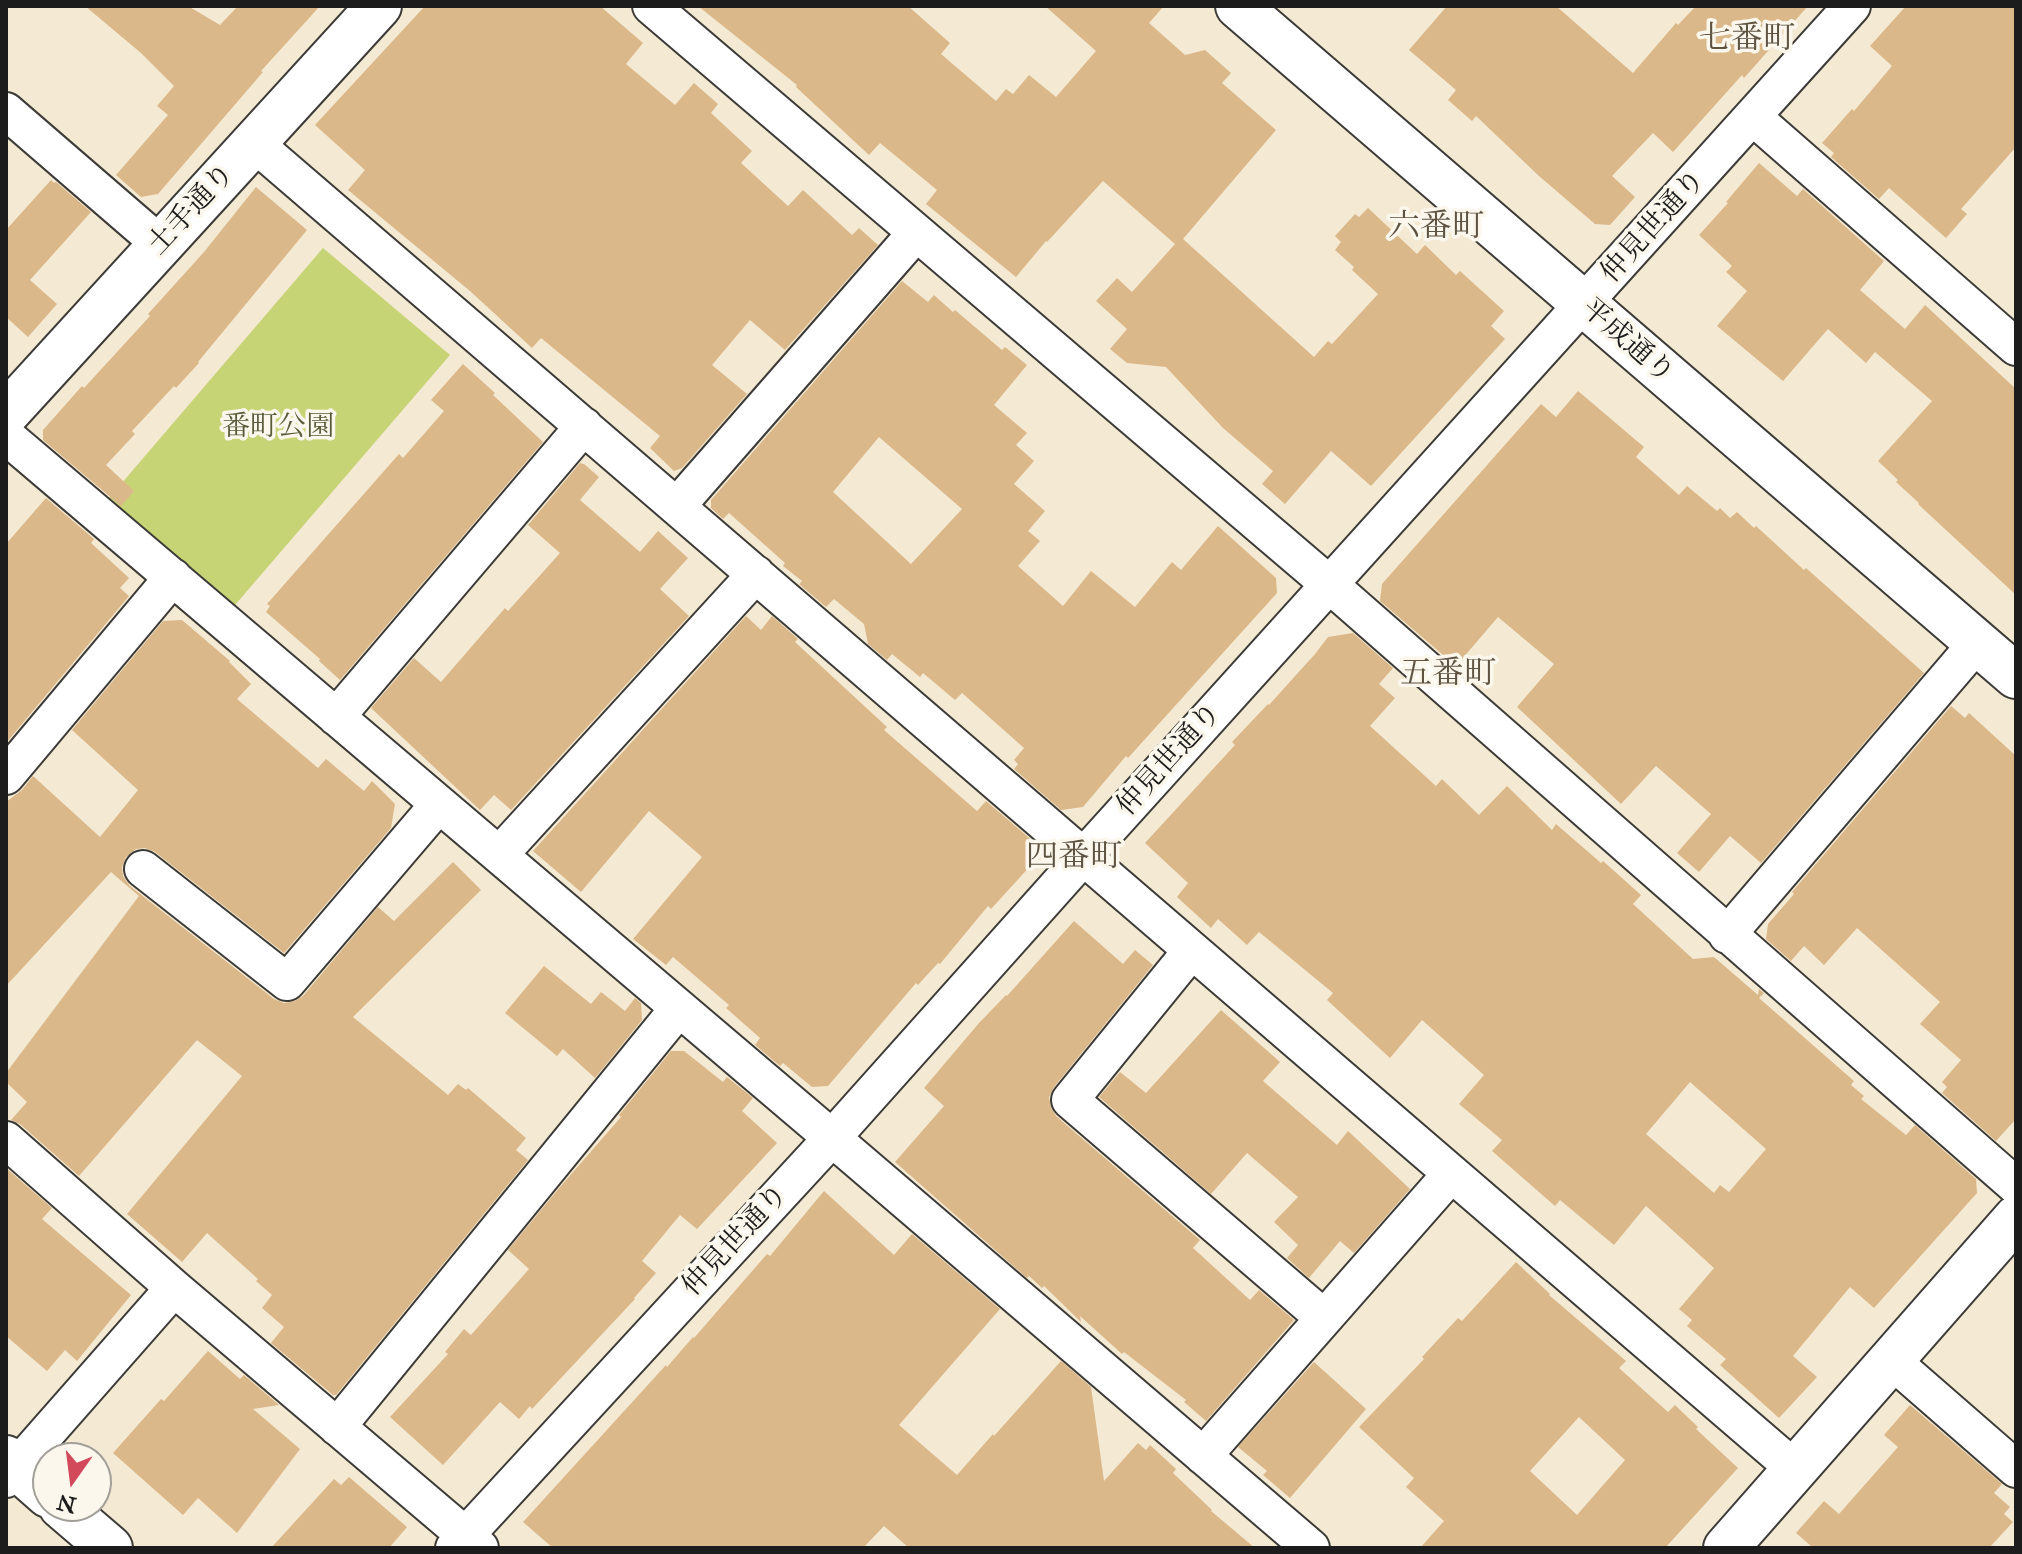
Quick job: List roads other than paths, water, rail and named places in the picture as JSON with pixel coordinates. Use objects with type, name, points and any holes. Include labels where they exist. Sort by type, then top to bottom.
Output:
[{"type":"main road","name":"土手通り","points":[[6,414],[379,6]]},
{"type":"main road","name":"平成通り","points":[[1238,6],[2016,676]]},
{"type":"main road","points":[[1726,1548],[2016,1218]]},
{"type":"main road","points":[[80,1522],[110,1548]]},
{"type":"street","points":[[651,6],[1330,585],[2016,1186]]},
{"type":"street","name":"仲見世通り","points":[[466,1544],[1753,117],[1840,10]]},
{"type":"street","points":[[6,111],[160,244]]},
{"type":"street","points":[[1753,117],[2016,347]]},
{"type":"street","points":[[254,143],[1795,1469]]},
{"type":"street","points":[[677,506],[916,233]]},
{"type":"street","points":[[336,717],[584,426]]},
{"type":"street","points":[[6,436],[1311,1548]]},
{"type":"street","points":[[499,855],[756,574]]},
{"type":"street","points":[[6,776],[173,577]]},
{"type":"street","points":[[1727,935],[1977,643]]},
{"type":"street","points":[[143,869],[287,982],[439,804]]},
{"type":"street","points":[[1192,950],[1070,1100],[1324,1318]]},
{"type":"street","points":[[337,1427],[679,1008]]},
{"type":"street","points":[[6,1140],[337,1427],[466,1544]]},
{"type":"street","points":[[1203,1456],[1451,1174]]},
{"type":"street","points":[[19,1475],[174,1288]]},
{"type":"street","points":[[1891,1360],[2016,1469]]},
{"type":"district","name":"七番町","points":[[1747,40]]},
{"type":"district","name":"六番町","points":[[1436,228]]},
{"type":"district","name":"五番町","points":[[1448,675]]},
{"type":"district","name":"四番町","points":[[1074,858]]},
{"type":"park label","name":"番町公園","points":[[278,428]]}]
